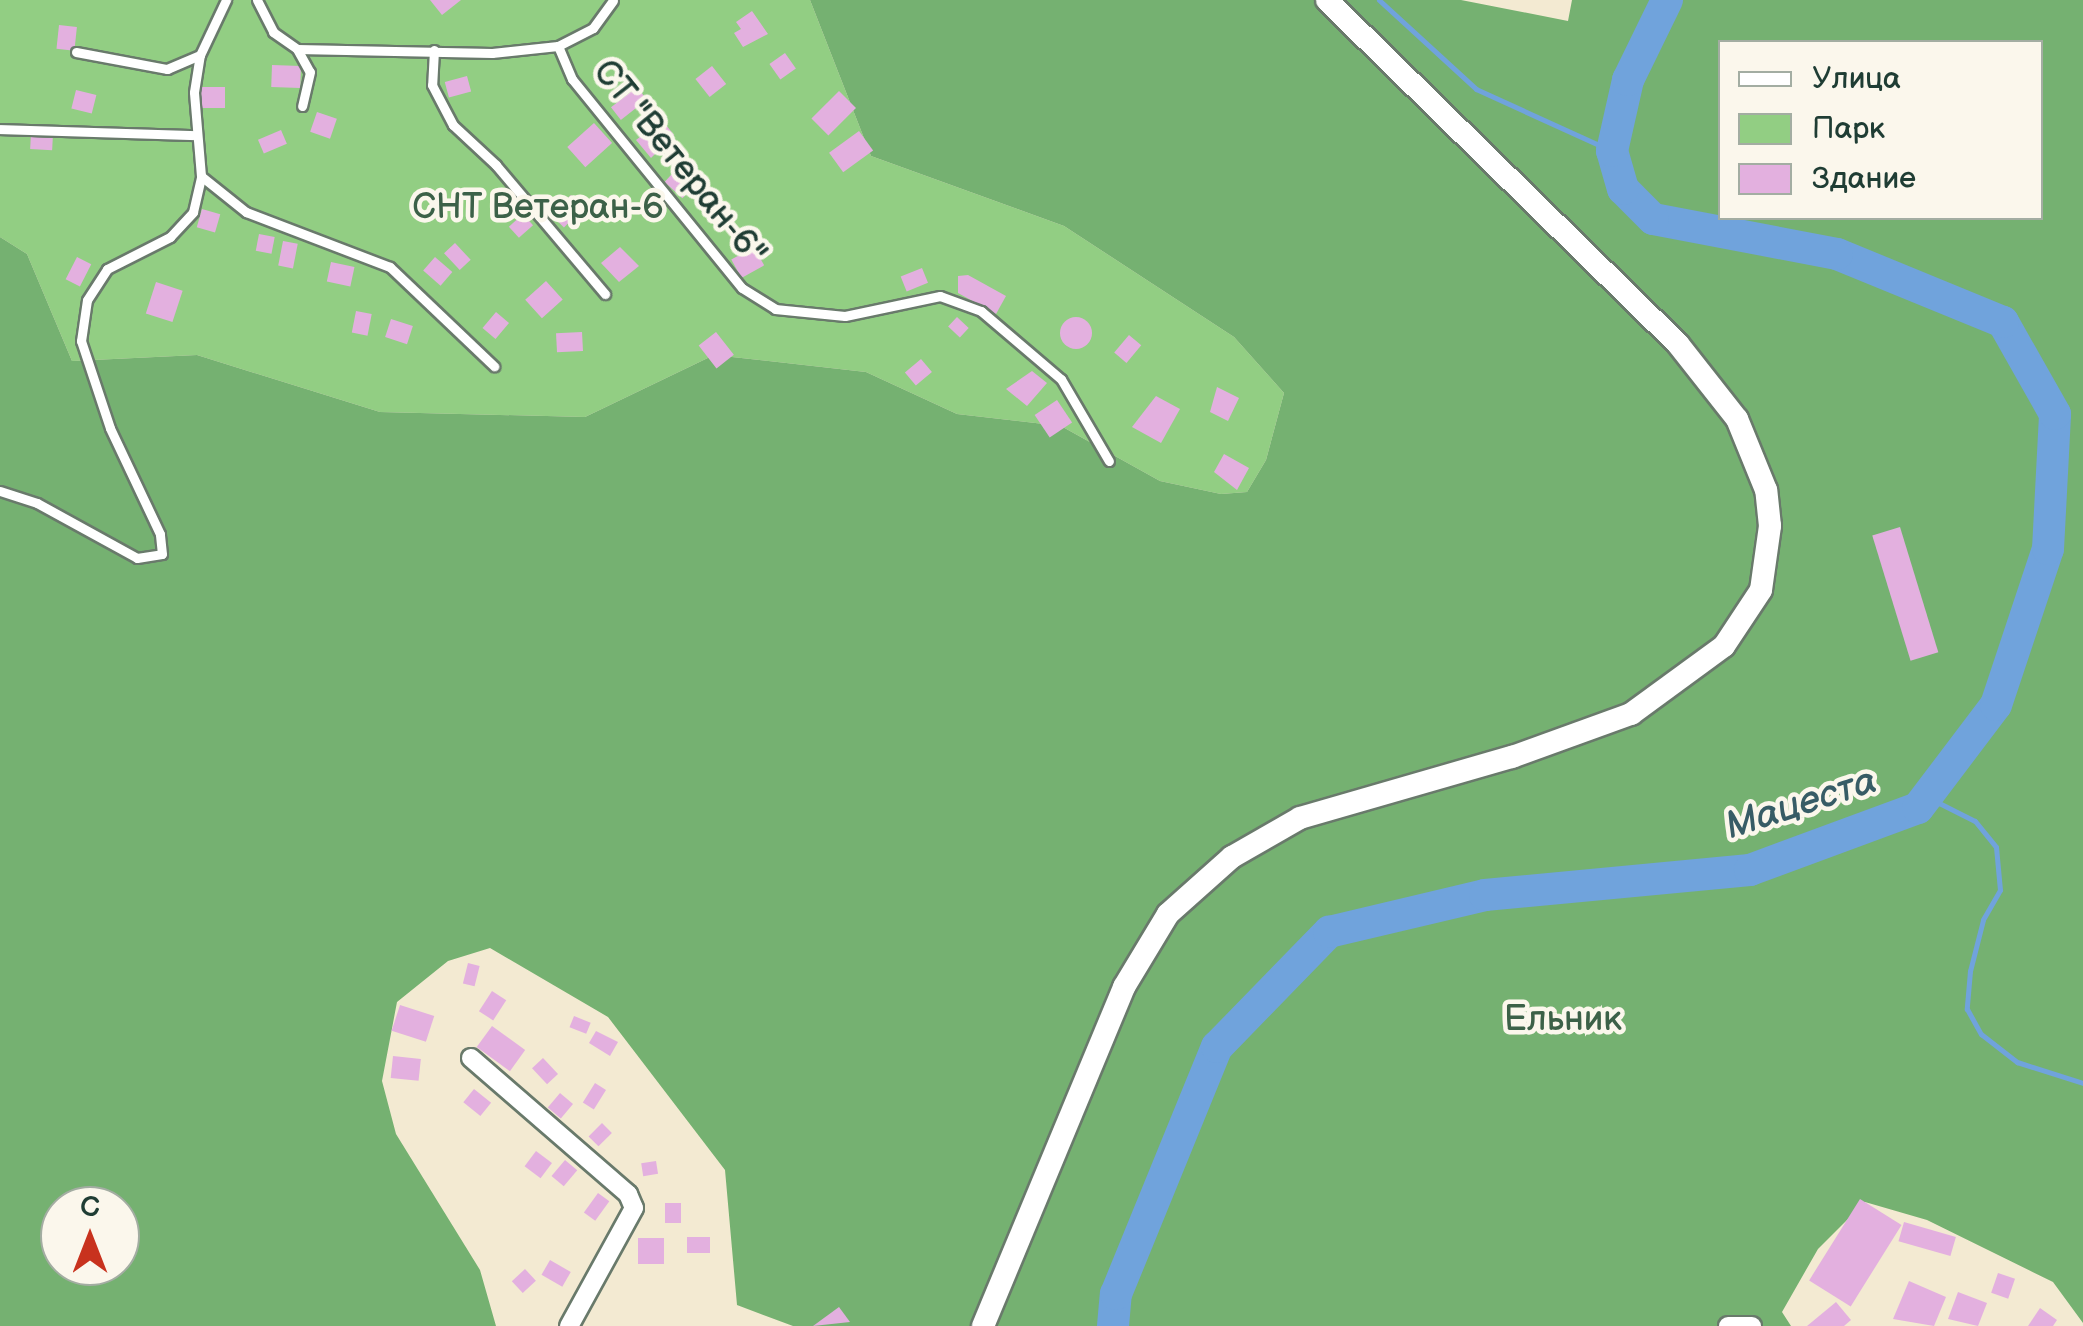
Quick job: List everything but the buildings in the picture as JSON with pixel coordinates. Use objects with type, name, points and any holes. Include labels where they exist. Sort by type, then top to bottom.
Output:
[{"type":"street","points":[[983,1326],[1124,987],[1168,914],[1232,858],[1300,818],[1512,758],[1631,714],[1724,646],[1762,590],[1770,526],[1766,490],[1737,419],[1678,344],[1328,0]]},
{"type":"street","points":[[470,1058],[628,1194],[634,1208],[569,1326]]},
{"type":"street","points":[[1728,1326],[1752,1326]]},
{"type":"lane","points":[[0,491],[37,502],[137,558],[162,554],[160,534],[110,428],[81,342],[87,300],[108,269],[170,237],[193,212],[201,176],[193,135],[200,55],[226,0]]},
{"type":"lane","points":[[257,0],[273,32],[297,49],[310,72],[302,106]]},
{"type":"lane","points":[[297,49],[558,46],[593,28],[613,0]]},
{"type":"lane","name":"СТ \"Ветеран-6\"","points":[[558,46],[572,79],[742,288],[775,309],[792,311],[846,316],[940,296],[980,312],[1060,379],[1109,461]]},
{"type":"lane","points":[[434,50],[432,86],[453,125],[496,164],[605,294]]},
{"type":"lane","points":[[76,52],[167,69],[200,55]]},
{"type":"lane","points":[[0,129],[193,135]]},
{"type":"lane","points":[[201,176],[246,212],[390,267],[494,366]]},
{"type":"green space","name":"СНТ Ветеран-6","points":[[0,0],[810,0],[871,156],[1064,226],[1234,337],[1284,393],[1266,460],[1247,492],[1221,494],[1160,481],[1061,426],[957,414],[866,372],[714,355],[585,417],[380,412],[197,355],[72,361],[27,254],[0,237]]},
{"type":"green space","name":"Ельник","points":[[810,0],[1461,0],[1568,21],[1572,0],[2083,0],[2083,1323],[2053,1282],[1927,1220],[1865,1202],[1818,1249],[1782,1312],[1791,1326],[793,1326],[737,1305],[725,1170],[608,1017],[490,948],[448,961],[397,1002],[382,1081],[396,1134],[480,1270],[496,1326],[0,1326],[0,237],[27,254],[72,361],[197,355],[380,412],[585,417],[714,355],[866,372],[957,414],[1061,426],[1160,481],[1221,494],[1247,492],[1266,460],[1284,393],[1234,337],[1064,226],[871,156]]},
{"type":"waterway","points":[[1379,0],[1476,89],[1612,151]]},
{"type":"waterway","name":"Мацеста","points":[[1113,1326],[1116,1294],[1217,1047],[1329,932],[1485,895],[1750,870],[1918,808],[1996,705],[2048,549],[2055,414],[2003,322],[1837,254],[1653,219],[1623,189],[1612,151],[1628,80],[1667,0]]},
{"type":"waterway","points":[[1918,808],[1939,803],[1975,821],[1996,847],[2000,890],[1983,920],[1970,971],[1967,1009],[1981,1034],[2017,1062],[2083,1083]]}]
